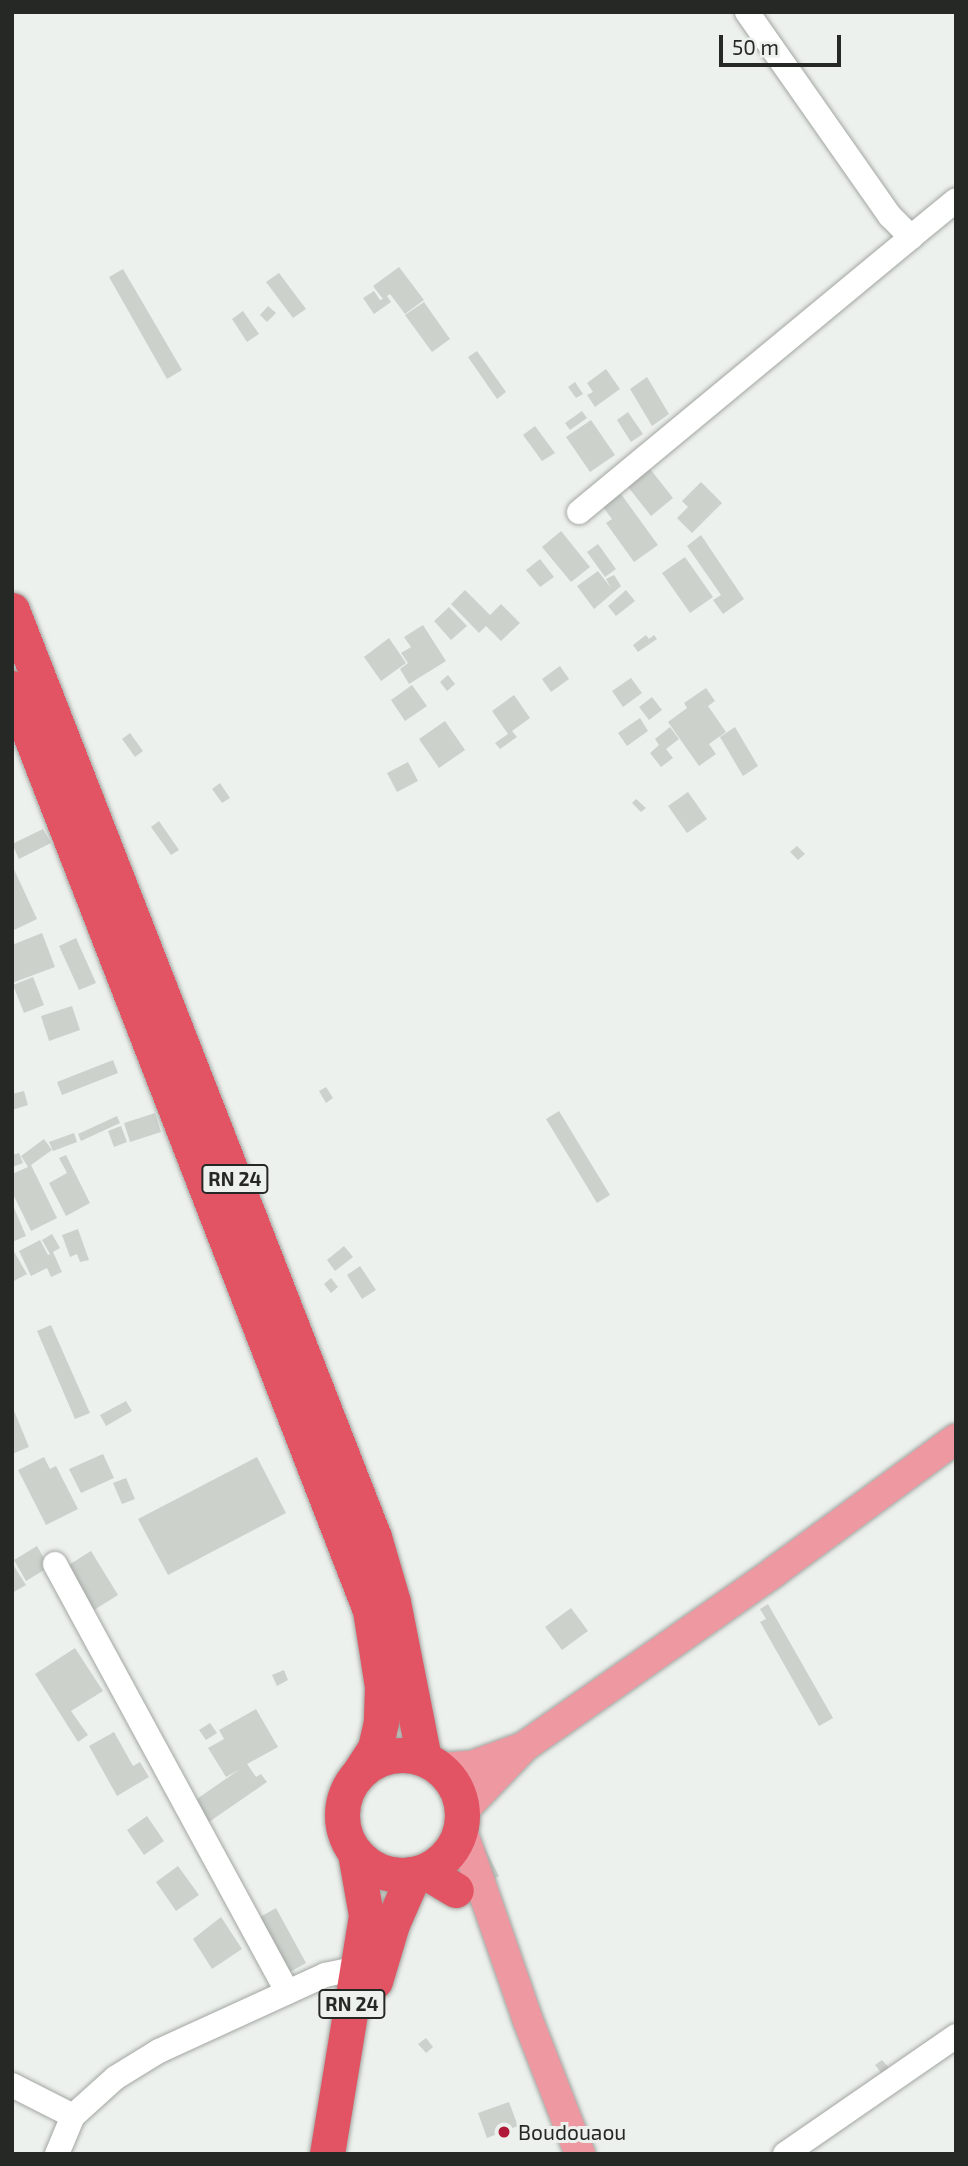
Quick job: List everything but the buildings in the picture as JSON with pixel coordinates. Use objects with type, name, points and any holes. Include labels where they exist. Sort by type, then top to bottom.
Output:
[{"type":"highway","name":"RN 24","points":[[12,610],[374,1537],[396,1614],[431,1763]]},
{"type":"highway","name":"RN 24","points":[[12,688],[370,1609],[382,1687],[381,1722],[375,1748],[359,1773]]},
{"type":"highway","points":[[419,1873],[447,1854],[461,1820],[458,1795],[431,1763],[389,1756],[373,1762],[359,1773],[348,1787],[342,1821],[346,1838],[355,1853],[382,1872],[419,1873],[456,1890]]},
{"type":"highway","name":"RN 24","points":[[327,2154],[366,1915],[355,1853]]},
{"type":"highway","name":"RN 24","points":[[345,2154],[379,1962],[398,1911],[419,1873]]},
{"type":"main road","points":[[580,2154],[527,2018],[461,1820],[525,1746],[763,1580],[956,1439]]},
{"type":"main road","points":[[431,1763],[471,1766],[525,1746]]},
{"type":"main road","points":[[398,1911],[418,1893],[456,1890],[495,1924]]},
{"type":"street","points":[[747,12],[890,216],[911,237]]},
{"type":"street","points":[[579,512],[956,200]]},
{"type":"street","points":[[55,1564],[287,1992]]},
{"type":"street","points":[[57,2154],[73,2116],[115,2078],[159,2051],[287,1992],[325,1975],[358,1968]]},
{"type":"street","points":[[785,2154],[956,2036]]},
{"type":"street","points":[[12,2085],[73,2116]]},
{"type":"place","name":"Boudouaou","points":[[504,2132]]}]
